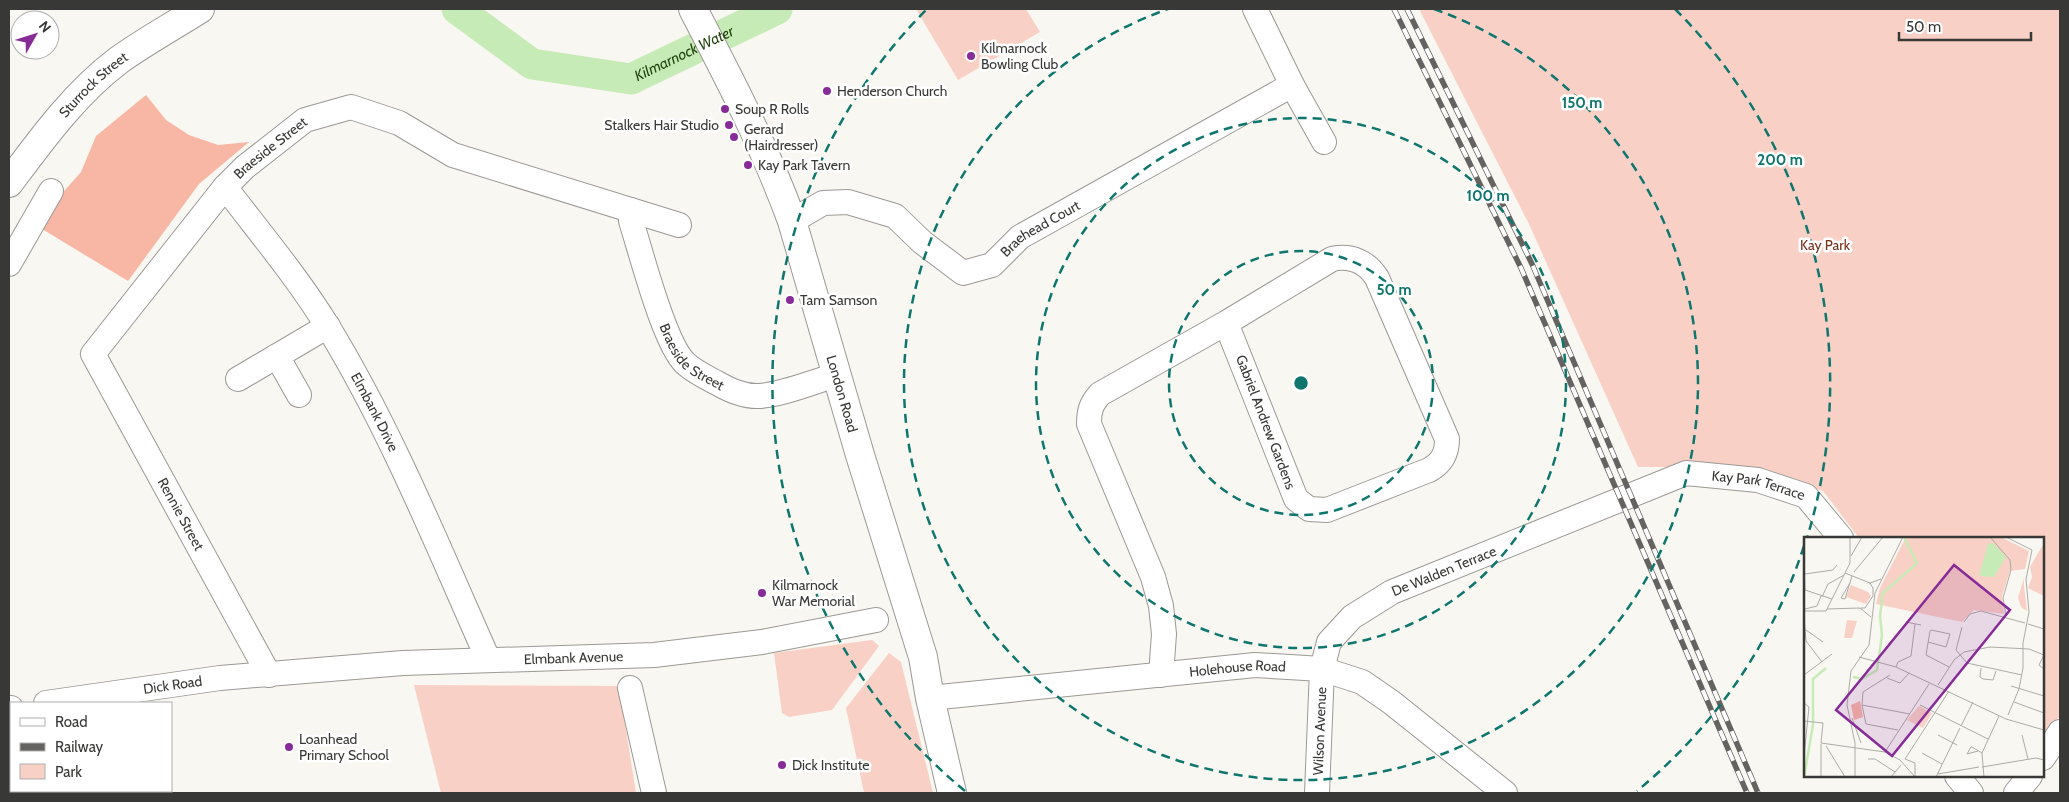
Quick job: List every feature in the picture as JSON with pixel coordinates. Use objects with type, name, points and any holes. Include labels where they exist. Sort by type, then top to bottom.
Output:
[{"type":"main road","name":"Sturrock Street","points":[[9,183],[40,141],[91,85],[118,61],[200,9]]},
{"type":"main road","name":"London Road","points":[[696,15],[739,97],[782,193],[792,221],[923,657],[930,698],[952,793]]},
{"type":"street","points":[[1255,9],[1292,84],[1324,142]]},
{"type":"street","name":"Braehead Court","points":[[792,221],[823,203],[848,202],[895,216],[922,242],[962,273],[992,265],[1020,237],[1292,84]]},
{"type":"street","name":"Braeside Street","points":[[93,354],[224,187],[245,167],[305,120],[351,107],[399,123],[453,155],[679,225]]},
{"type":"street","name":"Elmbank Drive","points":[[224,187],[309,298],[328,326],[393,444],[488,659]]},
{"type":"street","points":[[9,264],[51,190]]},
{"type":"street","name":"Braeside Street","points":[[631,210],[631,221],[662,317],[671,341],[684,362],[720,385],[738,393],[759,396],[782,392],[837,375]]},
{"type":"street","name":"Gabriel Andrew Gardens","points":[[1161,675],[1164,634],[1162,615],[1153,577],[1089,424],[1089,412],[1092,402],[1100,394],[1226,323],[1332,259],[1346,258],[1361,262],[1377,278],[1447,439],[1444,456],[1440,462],[1429,470],[1327,510],[1309,509],[1302,505],[1296,499],[1226,323]]},
{"type":"street","points":[[238,379],[328,326]]},
{"type":"street","name":"Rennie Street","points":[[93,354],[269,675]]},
{"type":"street","points":[[277,356],[299,395]]},
{"type":"street","name":"De Walden Terrace","points":[[1322,669],[1330,642],[1352,617],[1392,592],[1686,473]]},
{"type":"street","name":"Kay Park Terrace","points":[[1686,473],[1758,480],[1806,496],[1840,537]]},
{"type":"street","name":"Elmbank Avenue","points":[[269,675],[403,663],[654,655],[762,642],[876,620]]},
{"type":"street","name":"Holehouse Road","points":[[930,698],[1255,665],[1322,669],[1362,682],[1391,702],[1505,793]]},
{"type":"street","name":"Wilson Avenue","points":[[1317,793],[1322,669]]},
{"type":"street","name":"Dick Road","points":[[53,702],[220,678],[269,675]]},
{"type":"street","points":[[630,688],[654,793]]},
{"type":"street","points":[[2044,756],[2060,732]]},
{"type":"street","points":[[1958,777],[1971,793]]},
{"type":"street","points":[[2016,793],[2029,777]]},
{"type":"green space","name":"Kilmarnock Bowling Club","points":[[916,9],[1026,9],[1040,32],[958,80]]},
{"type":"green space","name":"Kay Park","points":[[1419,9],[2060,9],[2060,716],[2044,734],[2044,537],[1858,537],[1823,491],[1749,467],[1638,467],[1529,224]]},
{"type":"green space","points":[[872,640],[879,646],[832,710],[789,717],[782,713],[774,653]]},
{"type":"green space","points":[[889,653],[901,662],[933,793],[864,793],[846,708]]},
{"type":"green space","points":[[414,685],[619,686],[636,793],[441,793]]},
{"type":"shaded area","points":[[146,95],[166,120],[189,135],[218,145],[249,142],[199,184],[128,281],[42,229],[57,199],[81,172],[96,136]]},
{"type":"waterway","name":"Kilmarnock Water","points":[[457,9],[532,64],[631,79],[777,9]]},
{"type":"railway","points":[[1394,9],[1521,268],[1747,793]]},
{"type":"railway","points":[[1407,9],[1532,264],[1758,793]]},
{"type":"place","name":"Kilmarnock Bowling Club","points":[[971,56]]},
{"type":"place","name":"Henderson Church","points":[[827,91]]},
{"type":"place","name":"Soup R Rolls","points":[[725,109]]},
{"type":"place","name":"Stalkers Hair Studio","points":[[729,125]]},
{"type":"place","name":"Gerard (Hairdresser)","points":[[734,137]]},
{"type":"place","name":"Kay Park Tavern","points":[[748,165]]},
{"type":"place","name":"Tam Samson","points":[[790,300]]},
{"type":"place","name":"Kilmarnock War Memorial","points":[[762,593]]},
{"type":"place","name":"Loanhead Primary School","points":[[289,747]]},
{"type":"place","name":"Dick Institute","points":[[782,765]]}]
